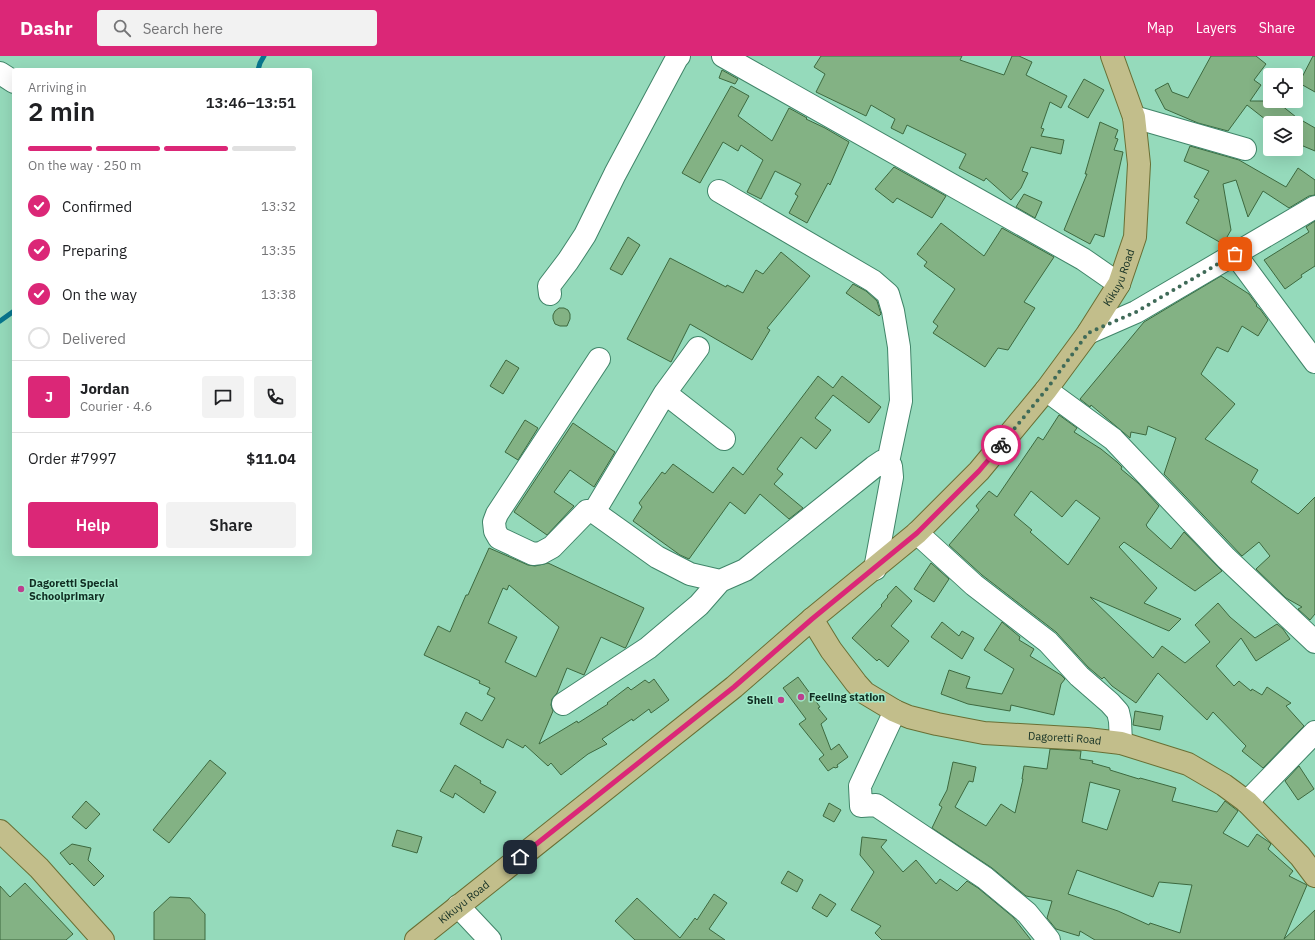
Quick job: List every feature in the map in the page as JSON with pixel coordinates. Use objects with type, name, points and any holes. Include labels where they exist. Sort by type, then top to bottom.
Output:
[{"type":"main road","name":"Kikuyu Road","points":[[416,940],[734,687],[812,619],[917,533],[979,471],[1046,390],[1088,333],[1119,284],[1135,236],[1139,164],[1134,117],[1112,56]]},
{"type":"main road","name":"Dagoretti Road","points":[[812,619],[831,650],[865,693],[895,711],[910,717],[984,733],[1087,739],[1121,743],[1188,764],[1247,802],[1300,856],[1315,876]]},
{"type":"main road","points":[[0,832],[39,868],[102,940]]},
{"type":"street","points":[[550,294],[549,286],[585,235],[615,174],[679,56]]},
{"type":"street","points":[[723,56],[1083,259],[1119,284]]},
{"type":"street","points":[[0,74],[12,81]]},
{"type":"street","points":[[1134,117],[1245,149]]},
{"type":"street","points":[[719,191],[873,281],[888,294],[893,311],[899,347],[901,401],[888,462],[891,466],[892,477],[875,568]]},
{"type":"street","points":[[1088,333],[1136,312],[1315,207]]},
{"type":"street","points":[[1235,254],[1315,362]]},
{"type":"street","points":[[594,512],[665,392],[698,348]]},
{"type":"street","points":[[599,359],[497,514],[494,522],[495,531],[499,538],[533,554],[541,553],[552,547],[586,511],[594,512],[657,557],[690,574],[720,581]]},
{"type":"street","points":[[1046,390],[1113,439],[1226,558],[1315,642]]},
{"type":"street","points":[[665,392],[724,439]]},
{"type":"street","points":[[563,704],[648,648],[699,605],[720,581],[745,570],[874,467],[883,461],[888,462]]},
{"type":"street","points":[[917,533],[974,585],[1048,642],[1079,676],[1110,703],[1118,712],[1121,743]]},
{"type":"street","points":[[895,711],[860,786],[861,806],[876,805],[985,878],[1027,913],[1049,940]]},
{"type":"street","points":[[1247,802],[1315,732]]},
{"type":"street","points":[[458,906],[490,940]]},
{"type":"building","points":[[821,56],[962,56],[960,60],[1004,75],[1012,56],[1019,56],[1032,62],[1026,75],[1067,96],[1061,108],[1050,102],[1041,128],[1044,129],[1041,136],[1064,140],[1061,154],[1031,147],[1022,171],[1028,173],[1021,188],[1011,200],[986,178],[984,181],[959,168],[966,154],[907,125],[903,134],[891,128],[895,119],[871,105],[866,116],[816,92],[825,74],[814,67]]},
{"type":"building","points":[[1211,56],[1256,56],[1266,64],[1254,80],[1261,85],[1250,101],[1263,101],[1263,108],[1285,108],[1295,116],[1263,116],[1263,118],[1247,105],[1228,131],[1198,123],[1165,109],[1155,90],[1168,83],[1172,92],[1188,98]]},
{"type":"building","points":[[1313,56],[1315,56],[1315,92],[1303,85],[1303,75]]},
{"type":"building","points":[[722,70],[738,79],[735,84],[719,78]]},
{"type":"building","points":[[1084,79],[1104,90],[1088,118],[1068,107]]},
{"type":"building","points":[[731,86],[749,96],[738,116],[772,141],[789,108],[849,142],[830,185],[828,183],[807,223],[789,213],[798,196],[795,194],[801,184],[775,171],[761,199],[747,192],[763,160],[741,145],[738,151],[723,142],[700,183],[682,173]]},
{"type":"building","points":[[1303,121],[1315,128],[1315,151],[1303,146]]},
{"type":"building","points":[[1100,122],[1118,130],[1115,138],[1118,139],[1114,150],[1123,152],[1104,237],[1095,234],[1090,244],[1064,230],[1087,174],[1085,174]]},
{"type":"building","points":[[1190,146],[1239,160],[1286,187],[1298,168],[1315,180],[1315,195],[1309,196],[1289,208],[1263,191],[1248,217],[1236,180],[1223,184],[1231,230],[1223,244],[1186,223],[1199,200],[1194,197],[1209,171],[1184,161]]},
{"type":"building","points":[[894,167],[946,196],[932,218],[897,198],[893,203],[875,189]]},
{"type":"building","points":[[1024,194],[1042,202],[1035,218],[1016,207]]},
{"type":"building","points":[[1315,221],[1315,266],[1301,275],[1302,277],[1285,289],[1264,260],[1309,232],[1306,227]]},
{"type":"building","points":[[941,223],[984,256],[1002,228],[1054,257],[1024,302],[1035,308],[1008,350],[998,348],[985,367],[933,333],[938,326],[933,322],[955,289],[924,266],[927,262],[917,254]]},
{"type":"building","points":[[628,237],[640,245],[622,275],[610,269]]},
{"type":"building","points":[[781,252],[810,276],[767,328],[770,330],[752,360],[690,324],[671,362],[627,339],[670,258],[726,287],[727,285],[743,293],[756,270],[763,274]]},
{"type":"building","points":[[1221,276],[1249,294],[1257,305],[1256,306],[1268,320],[1258,336],[1242,326],[1228,352],[1217,347],[1201,374],[1235,404],[1205,439],[1258,470],[1251,482],[1298,514],[1315,497],[1315,614],[1310,620],[1298,609],[1302,607],[1286,598],[1256,569],[1270,556],[1259,542],[1242,556],[1164,474],[1176,438],[1148,426],[1146,435],[1131,432],[1130,438],[1091,405],[1090,407],[1080,399],[1144,322]]},
{"type":"building","points":[[853,284],[866,291],[877,301],[881,314],[879,316],[846,293]]},
{"type":"building","points":[[559,308],[568,310],[570,314],[570,319],[567,326],[555,324],[553,315]]},
{"type":"building","points":[[506,360],[519,368],[503,394],[490,386]]},
{"type":"building","points":[[818,376],[833,388],[842,376],[881,407],[869,423],[833,395],[815,418],[831,430],[816,449],[801,437],[777,469],[783,474],[774,484],[803,508],[789,519],[760,494],[745,514],[730,502],[689,559],[680,555],[633,521],[642,507],[639,503],[662,472],[665,474],[673,464],[713,493],[733,467],[743,475]]},
{"type":"building","points":[[1059,415],[1077,428],[1074,432],[1101,449],[1117,462],[1122,467],[1121,469],[1138,483],[1159,506],[1146,525],[1147,527],[1171,549],[1184,532],[1222,571],[1195,591],[1124,542],[1119,547],[1157,588],[1144,603],[1181,619],[1169,631],[1090,597],[1153,658],[1162,646],[1185,663],[1210,642],[1195,625],[1218,603],[1230,617],[1255,638],[1277,624],[1283,629],[1290,639],[1256,661],[1241,638],[1216,666],[1234,686],[1239,681],[1251,691],[1252,689],[1262,695],[1267,687],[1291,703],[1286,706],[1304,726],[1263,768],[1242,751],[1246,746],[1213,712],[1207,720],[1158,673],[1136,703],[1112,686],[1104,677],[1102,679],[1088,667],[1056,632],[982,575],[949,545],[979,510],[976,506],[989,491],[997,497],[1038,437],[1043,440]],"holes":[[[1031,491],[1062,517],[1076,500],[1100,518],[1068,565],[1030,532],[1032,530],[1014,515]]]},
{"type":"building","points":[[525,420],[538,428],[518,460],[505,452]]},
{"type":"building","points":[[573,423],[615,452],[594,487],[570,470],[554,492],[574,506],[547,535],[514,512]]},
{"type":"building","points":[[489,548],[528,565],[535,566],[548,563],[644,608],[625,648],[601,637],[584,675],[567,668],[557,693],[552,699],[551,705],[553,711],[539,744],[577,721],[578,723],[608,704],[607,703],[628,687],[631,690],[645,680],[649,683],[654,679],[669,700],[651,713],[649,709],[633,721],[632,719],[602,739],[607,744],[588,754],[561,775],[551,763],[548,766],[525,745],[523,748],[507,739],[503,748],[460,724],[466,712],[482,721],[495,698],[487,694],[490,688],[479,683],[480,681],[424,655],[438,626],[450,632],[466,595],[468,595]],"holes":[[[509,585],[559,627],[536,677],[505,662],[517,637],[488,623],[503,588],[507,590]]]},
{"type":"building","points":[[931,563],[949,579],[934,602],[914,589]]},
{"type":"building","points":[[896,586],[912,601],[891,626],[909,641],[888,667],[879,659],[877,661],[852,638],[882,606],[881,605],[888,597],[887,596]]},
{"type":"building","points":[[942,622],[959,636],[962,631],[974,638],[962,659],[931,637]]},
{"type":"building","points":[[1002,622],[1020,637],[1019,640],[1034,649],[1030,656],[1065,679],[1061,684],[1054,715],[1011,705],[1010,711],[968,704],[941,694],[949,670],[970,677],[966,688],[1002,694],[1014,669],[984,650]]},
{"type":"building","points":[[798,677],[827,719],[821,724],[831,750],[839,744],[848,757],[837,765],[838,767],[834,767],[828,771],[819,759],[824,755],[799,724],[806,719],[783,688]]},
{"type":"building","points":[[1135,711],[1163,716],[1160,730],[1133,725]]},
{"type":"building","points":[[1050,749],[1081,751],[1080,759],[1093,761],[1092,763],[1139,779],[1140,778],[1176,788],[1172,801],[1217,812],[1225,801],[1238,811],[1223,833],[1248,847],[1257,834],[1271,844],[1268,849],[1293,871],[1289,876],[1307,885],[1284,939],[1315,910],[1315,940],[1095,940],[1080,931],[1079,936],[1056,929],[1047,918],[1052,901],[1026,896],[992,868],[932,828],[942,807],[939,805],[947,790],[953,762],[976,767],[973,782],[969,781],[955,807],[986,826],[1001,804],[1015,813],[1023,779],[1024,766],[1047,769]],"holes":[[[1090,782],[1120,790],[1107,830],[1082,822]],[[1077,870],[1153,897],[1159,882],[1192,885],[1180,933],[1150,923],[1149,925],[1118,911],[1068,894]]]},
{"type":"building","points":[[210,760],[226,773],[169,843],[153,830]]},
{"type":"building","points":[[455,765],[481,781],[480,783],[496,792],[484,813],[455,793],[453,798],[440,791]]},
{"type":"building","points":[[1299,766],[1314,789],[1298,800],[1285,781]]},
{"type":"building","points":[[86,801],[100,814],[86,829],[72,817]]},
{"type":"building","points":[[829,803],[841,810],[834,822],[823,816]]},
{"type":"building","points":[[397,830],[422,837],[417,853],[392,846]]},
{"type":"building","points":[[862,837],[887,840],[881,847],[903,872],[916,860],[936,884],[940,879],[957,891],[967,881],[978,888],[1013,917],[1031,940],[882,940],[875,933],[881,926],[851,910],[874,872],[860,855]]},
{"type":"building","points":[[72,844],[91,848],[88,860],[104,876],[94,886],[72,863],[70,865],[60,853]]},
{"type":"building","points":[[788,871],[803,880],[797,892],[781,883]]},
{"type":"building","points":[[25,883],[73,934],[66,940],[0,940],[0,886],[10,897]]},
{"type":"building","points":[[714,894],[727,903],[709,929],[725,940],[635,940],[615,921],[637,898],[680,938],[695,918],[697,920]]},
{"type":"building","points":[[820,894],[836,904],[827,917],[812,908]]},
{"type":"building","points":[[170,897],[190,898],[205,914],[205,940],[154,940],[154,912]]},
{"type":"waterway","points":[[259,68],[264,56]]},
{"type":"waterway","points":[[0,321],[12,312]]},
{"type":"way so far","points":[[1001,445],[1046,390],[1088,333],[1136,312],[1235,254]]},
{"type":"place","name":"Dagoretti Special Schoolprimary","points":[[21,589]]},
{"type":"place","name":"Feeling station","points":[[801,697]]},
{"type":"place","name":"Shell","points":[[781,700]]},
{"type":"route","points":[[520,857],[734,687],[812,619],[917,533],[979,471],[1001,445]]}]
